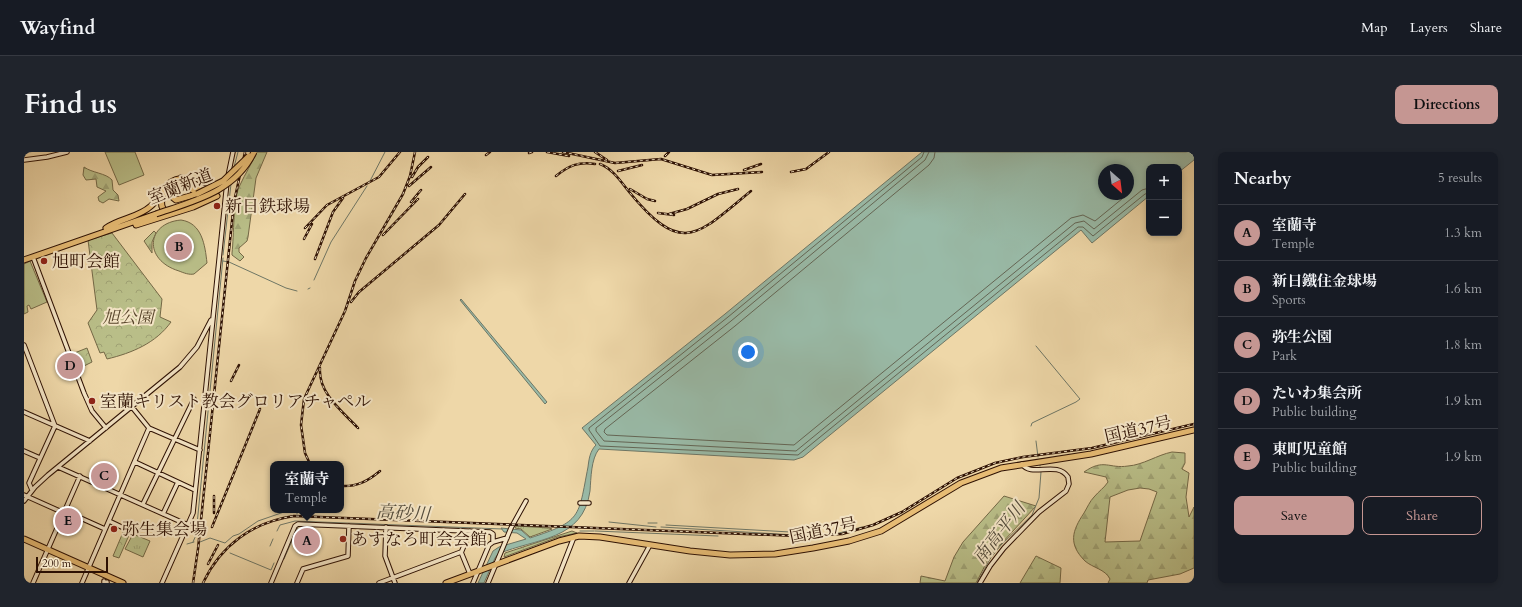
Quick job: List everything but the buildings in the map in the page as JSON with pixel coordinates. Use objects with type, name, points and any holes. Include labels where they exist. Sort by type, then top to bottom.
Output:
[{"type":"highway","points":[[165,189],[161,202],[164,210],[171,212],[212,197],[234,184],[248,167],[254,152]]},
{"type":"highway","name":"室蘭新道","points":[[24,260],[198,200],[224,188],[240,174],[254,152]]},
{"type":"highway","points":[[201,189],[192,190],[178,182],[170,188],[170,194],[176,200],[197,194],[223,181],[250,154]]},
{"type":"highway","name":"室蘭新道","points":[[106,228],[156,215],[222,186],[238,172],[250,154]]},
{"type":"highway","points":[[24,256],[106,228],[118,221],[146,210],[170,182],[180,178]]},
{"type":"highway","points":[[156,215],[193,207],[218,196]]},
{"type":"highway","name":"国道37号","points":[[446,583],[559,541],[574,537],[595,536],[721,554],[756,555],[796,551],[849,541],[881,531],[946,492],[970,480],[1001,468],[1086,455],[1194,430]]},
{"type":"highway","points":[[24,539],[123,583]]},
{"type":"street","points":[[24,160],[67,152]]},
{"type":"street","points":[[162,583],[193,513],[226,197],[233,152]]},
{"type":"street","points":[[180,178],[226,197]]},
{"type":"street","points":[[180,178],[201,189],[218,196],[226,197]]},
{"type":"street","points":[[33,257],[92,411],[106,428]]},
{"type":"street","points":[[24,501],[26,495],[58,467],[186,361],[199,343],[213,317]]},
{"type":"street","points":[[24,345],[55,426],[29,483],[32,490]]},
{"type":"street","points":[[143,504],[194,399]]},
{"type":"street","points":[[132,407],[149,428],[200,450]]},
{"type":"street","points":[[24,412],[90,441]]},
{"type":"street","points":[[82,583],[149,428]]},
{"type":"street","points":[[24,451],[40,458]]},
{"type":"street","points":[[135,462],[195,490]]},
{"type":"street","points":[[980,583],[985,572],[1004,548],[1039,512],[1064,493],[1069,486],[1068,477],[1060,470],[1028,469],[1022,464]]},
{"type":"street","points":[[58,467],[188,525]]},
{"type":"street","points":[[33,583],[80,476]]},
{"type":"street","points":[[164,514],[178,482]]},
{"type":"street","points":[[26,495],[105,529]]},
{"type":"street","points":[[488,583],[494,565],[526,500]]},
{"type":"street","points":[[580,503],[589,503]]},
{"type":"street","points":[[109,521],[132,532]]},
{"type":"street","points":[[272,583],[296,525],[470,531],[492,533],[493,542]]},
{"type":"street","points":[[297,583],[302,569],[348,556],[349,526]]},
{"type":"street","points":[[386,527],[385,556],[395,583]]},
{"type":"street","points":[[470,531],[461,553],[470,574]]},
{"type":"street","points":[[556,583],[574,537]]},
{"type":"street","points":[[473,583],[480,570],[489,545],[493,542],[507,538]]},
{"type":"street","points":[[629,583],[650,545]]},
{"type":"street","points":[[379,583],[461,553]]},
{"type":"green space","points":[[105,152],[135,152],[144,175],[119,185]]},
{"type":"green space","points":[[257,152],[267,152],[256,178],[248,237],[247,241],[239,248],[239,252],[244,257],[240,261],[232,255],[236,198],[240,185]]},
{"type":"green space","points":[[84,167],[112,180],[113,190],[118,195],[119,201],[109,199],[103,203],[99,201],[98,197],[106,191],[97,187],[96,179],[86,180],[83,175]]},
{"type":"green space","points":[[181,220],[194,225],[201,236],[205,249],[207,263],[194,274],[185,273],[167,266],[159,259],[155,251],[153,242],[155,235],[161,228],[169,223]]},
{"type":"green space","points":[[154,231],[156,233],[152,242],[152,253],[144,241]]},
{"type":"green space","name":"旭公園","points":[[112,233],[162,299],[160,317],[171,322],[158,336],[143,346],[125,354],[107,359],[104,352],[100,353],[88,323],[97,310],[88,240]]},
{"type":"green space","points":[[30,261],[47,302],[31,309],[29,305],[27,306],[28,312],[24,314],[24,264]]},
{"type":"green space","points":[[87,348],[92,362],[78,369],[72,354]]},
{"type":"green space","points":[[1166,453],[1185,453],[1185,463],[1182,469],[1189,473],[1186,497],[1189,517],[1194,507],[1194,568],[1180,574],[1148,580],[1147,583],[1108,583],[1110,579],[1108,576],[1085,561],[1076,549],[1074,543],[1075,532],[1080,520],[1093,499],[1108,482],[1106,477],[1084,472],[1102,465],[1121,467],[1134,465]],"holes":[[[1140,488],[1157,492],[1140,541],[1105,542],[1110,497],[1128,490]]]},
{"type":"green space","points":[[100,467],[114,472],[107,487],[95,480]]},
{"type":"green space","points":[[1004,496],[1036,506],[990,556],[976,583],[920,583],[921,576],[945,581],[954,557],[963,542]]},
{"type":"green space","points":[[516,526],[552,529],[530,537],[521,529],[515,528]]},
{"type":"green space","points":[[124,530],[130,533],[119,558],[113,556]]},
{"type":"green space","points":[[572,531],[577,533],[558,537],[504,557],[505,553]]},
{"type":"green space","points":[[133,534],[150,541],[143,557],[125,549]]},
{"type":"green space","points":[[1036,556],[1061,568],[1060,583],[1020,583]]},
{"type":"water","points":[[922,152],[1194,152],[1194,160],[1182,170],[1182,164],[1146,164],[1146,198],[1092,243],[1081,230],[803,457],[794,460],[599,449],[594,458],[590,491],[586,507],[578,520],[568,529],[556,535],[498,554],[484,583],[478,583],[493,551],[499,547],[526,539],[517,533],[504,532],[501,528],[521,530],[530,538],[560,527],[569,522],[575,515],[582,497],[590,455],[596,445],[582,428],[725,314]]},
{"type":"water","points":[[461,299],[547,402],[545,404],[460,300]]},
{"type":"waterway","points":[[234,167],[238,152]]},
{"type":"waterway","points":[[370,181],[385,152]]},
{"type":"waterway","points":[[223,255],[231,184]]},
{"type":"waterway","points":[[314,280],[331,242],[367,186]]},
{"type":"waterway","points":[[193,542],[196,535],[223,258]]},
{"type":"waterway","points":[[223,261],[229,262],[286,288],[297,291]]},
{"type":"waterway","name":"南高平川","points":[[1031,426],[1032,423],[1080,399],[1036,346]]},
{"type":"waterway","name":"南高平川","points":[[1036,441],[1038,457]]},
{"type":"waterway","name":"南高平川","points":[[977,583],[990,559],[1001,545],[1032,515],[1039,498],[1041,472]]},
{"type":"waterway","points":[[200,542],[210,538],[225,543],[233,536],[239,534],[258,521],[281,513]]},
{"type":"waterway","name":"高砂川","points":[[277,531],[280,525],[295,521],[502,529]]},
{"type":"waterway","points":[[609,522],[656,527]]},
{"type":"waterway","points":[[648,523],[657,523]]},
{"type":"waterway","points":[[666,525],[790,532]]},
{"type":"waterway","points":[[284,559],[298,527]]},
{"type":"waterway","points":[[661,527],[812,536],[839,533],[862,527]]},
{"type":"waterway","points":[[580,531],[594,531]]},
{"type":"waterway","points":[[595,531],[718,536]]},
{"type":"waterway","name":"高砂川","points":[[270,546],[273,539]]},
{"type":"waterway","points":[[187,544],[194,542]]},
{"type":"waterway","points":[[230,553],[271,570],[274,563]]},
{"type":"railway","points":[[193,583],[198,549],[234,202],[245,152]]},
{"type":"railway","points":[[305,228],[327,205],[379,177],[400,152]]},
{"type":"railway","points":[[309,461],[305,453],[301,425],[304,399],[345,311],[355,281],[366,258],[403,194],[410,176],[415,152]]},
{"type":"railway","points":[[486,155],[490,152]]},
{"type":"railway","points":[[547,152],[569,156]]},
{"type":"railway","points":[[563,152],[615,163],[661,159],[712,175],[762,172]]},
{"type":"railway","points":[[595,152],[607,160]]},
{"type":"railway","points":[[665,156],[669,152]]},
{"type":"railway","points":[[791,172],[806,169],[829,152]]},
{"type":"railway","points":[[412,177],[418,167],[428,157]]},
{"type":"railway","points":[[556,176],[565,169],[574,165],[584,163],[595,164]]},
{"type":"railway","points":[[600,164],[613,172],[648,213],[664,226],[677,232],[690,232],[703,228],[717,219],[751,191]]},
{"type":"railway","points":[[744,170],[761,164]]},
{"type":"railway","points":[[618,171],[642,165]]},
{"type":"railway","points":[[409,186],[431,167]]},
{"type":"railway","points":[[630,189],[647,199],[655,201]]},
{"type":"railway","points":[[669,214],[687,209],[718,194],[738,189]]},
{"type":"railway","points":[[411,202],[421,190]]},
{"type":"railway","points":[[351,302],[359,292],[439,225],[465,194]]},
{"type":"railway","points":[[315,259],[333,212],[343,198]]},
{"type":"railway","points":[[383,235],[418,199]]},
{"type":"railway","points":[[658,213],[674,215]]},
{"type":"railway","points":[[304,239],[312,224]]},
{"type":"railway","points":[[231,381],[239,365]]},
{"type":"railway","points":[[320,368],[320,377],[323,386],[332,401],[358,428]]},
{"type":"railway","points":[[212,527],[260,409]]},
{"type":"railway","points":[[203,583],[210,569],[219,557],[240,538],[265,524],[294,516],[798,536],[842,534],[873,525],[902,512],[957,478],[995,463],[1023,457],[1092,448],[1194,424]]},
{"type":"railway","points":[[344,486],[362,483],[380,471]]},
{"type":"railway","points":[[214,496],[214,513]]},
{"type":"railway","points":[[208,564],[218,545]]},
{"type":"place","name":"新日鉄球場","points":[[217,206]]},
{"type":"place","name":"新日鐵住金球場","points":[[179,247]]},
{"type":"place","name":"旭町会館","points":[[44,261]]},
{"type":"place","name":"たいわ集会所","points":[[70,366]]},
{"type":"place","name":"室蘭キリスト教会グロリアチャペル","points":[[92,401]]},
{"type":"place","name":"弥生公園","points":[[104,476]]},
{"type":"place","name":"東町児童館","points":[[68,521]]},
{"type":"place","name":"弥生集会場","points":[[114,529]]},
{"type":"place","name":"あすなろ町会会館","points":[[343,539]]},
{"type":"place","name":"室蘭寺","points":[[307,541]]}]
